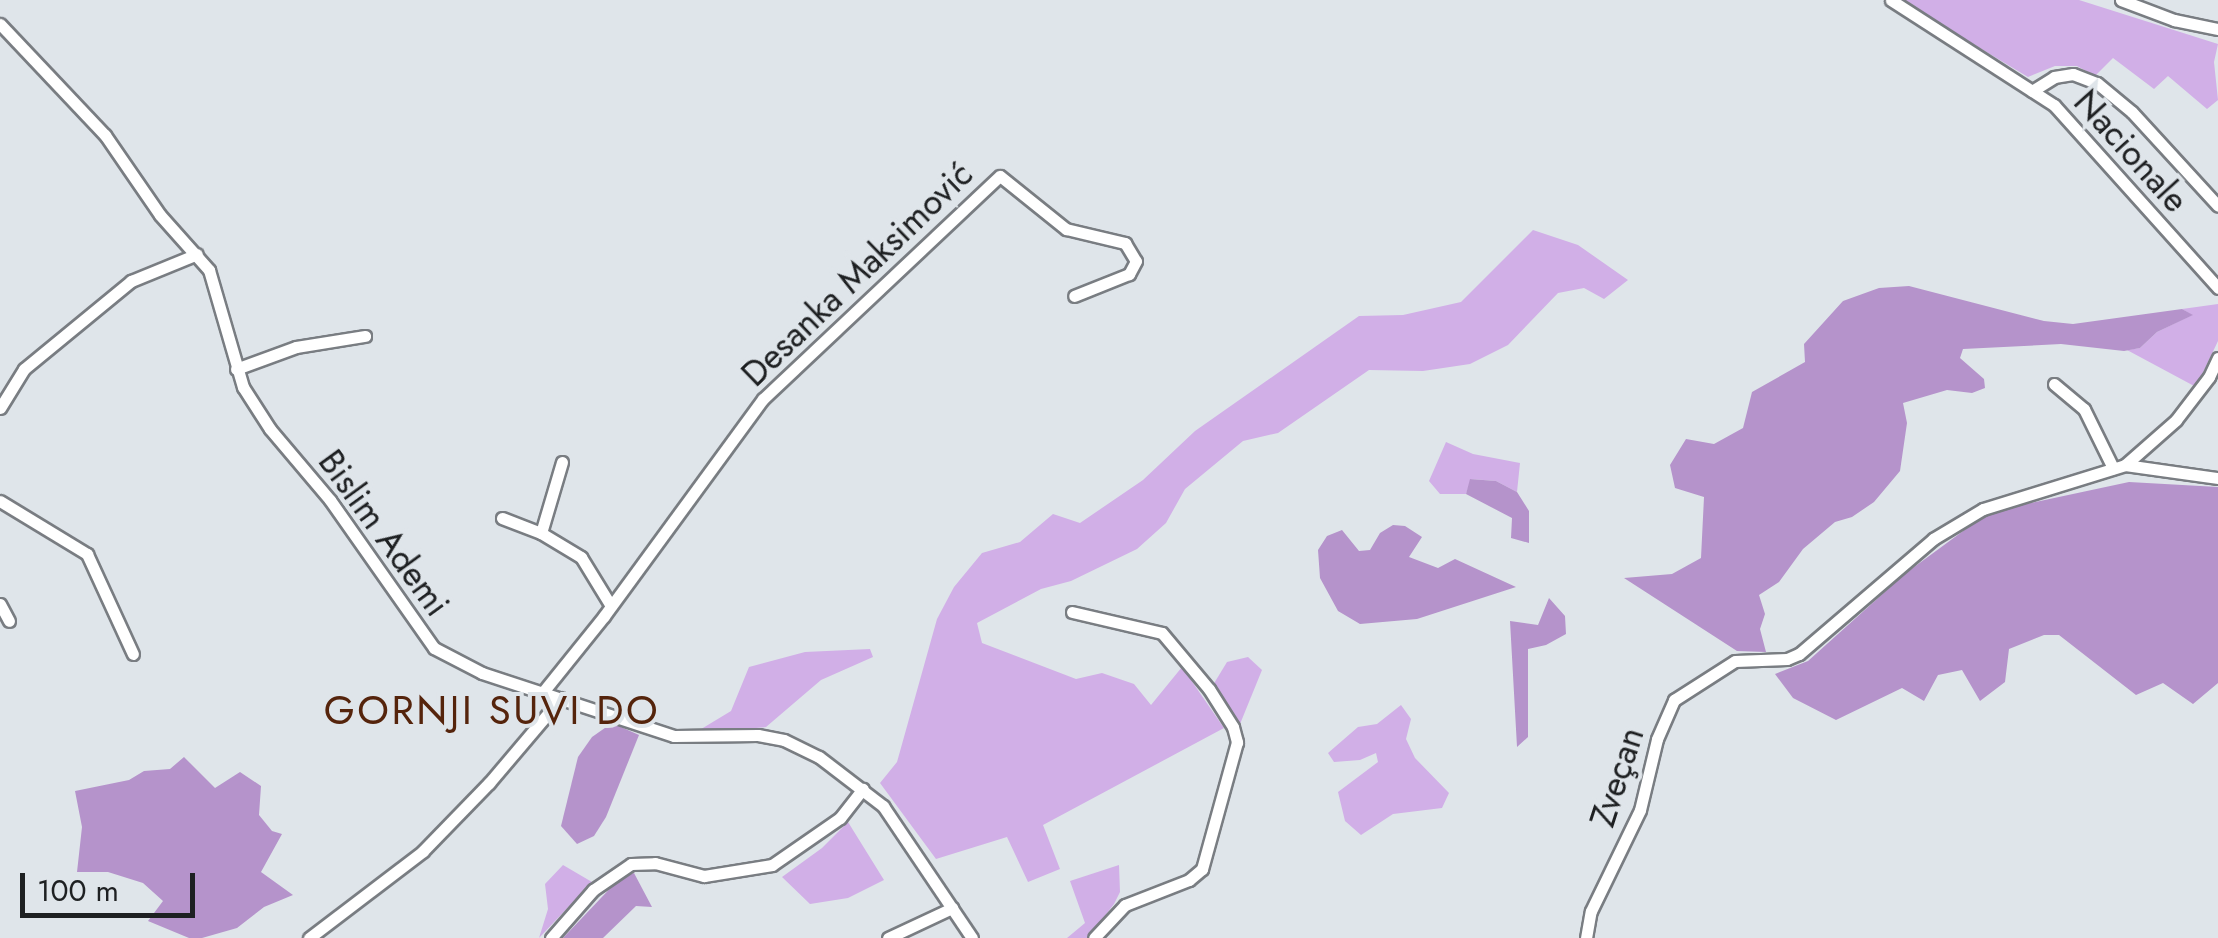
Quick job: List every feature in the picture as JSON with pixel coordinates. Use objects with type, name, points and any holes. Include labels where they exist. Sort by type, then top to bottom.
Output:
[{"type":"street","name":"Nacionale","points":[[1891,0],[2054,105],[2218,288]]},
{"type":"street","points":[[2121,0],[2174,20],[2218,29]]},
{"type":"street","name":"Bislim Ademi","points":[[0,24],[105,135],[160,215],[197,254],[217,286],[236,369],[270,429],[330,500],[434,648],[482,673],[687,739],[732,734],[784,740],[820,757],[883,806],[972,938]]},
{"type":"street","points":[[2032,91],[2054,77],[2073,74],[2097,83],[2132,112],[2218,206]]},
{"type":"street","name":"Desanka Maksimović","points":[[542,692],[611,606],[763,399],[1000,176],[1066,229],[1125,242],[1136,261],[1129,274],[1074,296]]},
{"type":"street","points":[[0,408],[24,369],[131,281],[197,254]]},
{"type":"street","points":[[236,369],[296,347],[365,336]]},
{"type":"street","points":[[2119,466],[2176,420],[2210,377],[2218,358]]},
{"type":"street","points":[[2054,384],[2084,409],[2119,466]]},
{"type":"street","points":[[541,533],[562,462]]},
{"type":"street","points":[[2119,466],[2212,478],[2218,470]]},
{"type":"street","name":"Zveçan","points":[[1586,938],[1590,911],[1640,810],[1657,739],[1674,700],[1735,661],[1787,659],[1799,654],[1932,539],[1983,508],[2119,466]]},
{"type":"street","points":[[0,501],[87,554],[133,654]]},
{"type":"street","points":[[502,518],[541,533],[581,556],[611,606]]},
{"type":"street","points":[[0,604],[9,621]]},
{"type":"street","points":[[1072,612],[1162,633],[1209,690],[1237,742],[1202,869],[1189,880],[1125,905],[1094,938]]},
{"type":"street","points":[[314,937],[422,851],[489,782],[561,698]]},
{"type":"street","points":[[551,938],[593,890],[631,864],[655,863],[704,876],[772,865],[840,818],[863,789]]},
{"type":"street","points":[[888,938],[952,908]]},
{"type":"shaded area","points":[[1900,0],[2079,0],[2218,44],[2214,62],[2218,100],[2207,109],[2168,76],[2154,89],[2113,58],[2095,76],[2077,66],[2055,66],[2028,77]]},
{"type":"shaded area","points":[[1533,230],[1578,245],[1628,280],[1604,299],[1584,288],[1558,293],[1508,345],[1470,364],[1423,371],[1369,370],[1278,433],[1243,441],[1185,489],[1166,523],[1137,549],[1071,581],[1041,589],[977,623],[982,643],[1076,679],[1102,673],[1134,684],[1151,705],[1182,667],[1224,728],[1043,825],[1060,869],[1028,882],[1007,837],[936,859],[880,783],[897,762],[937,619],[954,587],[982,553],[1020,542],[1053,514],[1080,523],[1143,480],[1195,431],[1359,316],[1403,315],[1461,302]]},
{"type":"shaded area","points":[[1909,286],[2044,321],[2073,324],[2182,309],[2193,315],[2157,332],[2140,348],[2124,351],[2061,344],[1963,349],[1960,358],[1984,379],[1985,388],[1972,393],[1947,390],[1903,403],[1907,423],[1900,471],[1874,502],[1852,517],[1835,522],[1803,549],[1779,582],[1759,595],[1765,614],[1760,629],[1766,652],[1737,651],[1624,578],[1672,574],[1701,558],[1704,497],[1675,488],[1670,465],[1686,439],[1714,444],[1743,428],[1752,392],[1805,362],[1804,344],[1843,301],[1879,288]]},
{"type":"shaded area","points":[[2218,304],[2218,341],[2196,387],[2127,350],[2140,348],[2157,332],[2192,315],[2182,309]]},
{"type":"shaded area","points":[[1446,442],[1473,454],[1520,463],[1517,492],[1496,481],[1471,479],[1466,494],[1440,494],[1429,481]]},
{"type":"shaded area","points":[[1470,479],[1496,481],[1517,492],[1529,511],[1529,543],[1511,538],[1512,518],[1466,494]]},
{"type":"shaded area","points":[[2129,482],[2218,487],[2218,683],[2193,704],[2163,683],[2136,695],[2059,635],[2044,635],[2009,649],[2005,682],[1980,701],[1962,670],[1938,675],[1924,701],[1902,688],[1836,720],[1793,698],[1775,674],[1808,661],[1906,573],[1989,512]]},
{"type":"shaded area","points":[[1393,525],[1405,526],[1422,537],[1409,557],[1438,568],[1455,559],[1516,587],[1417,619],[1360,624],[1338,611],[1320,578],[1318,550],[1327,536],[1342,530],[1359,551],[1370,550],[1380,533]]},
{"type":"shaded area","points":[[1549,598],[1565,616],[1566,634],[1528,649],[1528,737],[1517,747],[1510,621],[1538,625]]},
{"type":"shaded area","points":[[870,649],[873,657],[821,680],[766,727],[693,734],[731,711],[749,667],[805,652]]},
{"type":"shaded area","points":[[1248,657],[1262,670],[1240,724],[1213,685],[1227,662]]},
{"type":"shaded area","points":[[1401,705],[1411,719],[1406,739],[1415,758],[1449,793],[1442,808],[1393,814],[1361,835],[1345,821],[1338,792],[1378,762],[1376,753],[1360,760],[1334,762],[1328,753],[1358,727],[1377,724]]},
{"type":"shaded area","points":[[612,723],[639,735],[606,817],[594,836],[577,844],[561,826],[578,757],[592,737]]},
{"type":"shaded area","points":[[184,757],[215,788],[240,772],[261,786],[259,815],[272,831],[282,834],[261,872],[293,895],[264,907],[237,928],[202,938],[189,938],[148,921],[163,901],[143,883],[108,872],[77,872],[82,827],[75,791],[129,780],[144,771],[170,769]]},
{"type":"shaded area","points":[[848,822],[884,880],[848,898],[810,904],[782,877],[822,848]]},
{"type":"shaded area","points":[[563,865],[592,882],[539,938],[548,909],[545,884]]},
{"type":"shaded area","points":[[1119,865],[1120,892],[1114,904],[1088,938],[1067,938],[1085,923],[1070,881]]},
{"type":"shaded area","points":[[634,873],[652,907],[636,906],[603,938],[563,938],[619,879]]},
{"type":"district","name":"GORNJI SUVI DO","points":[[492,710]]}]
